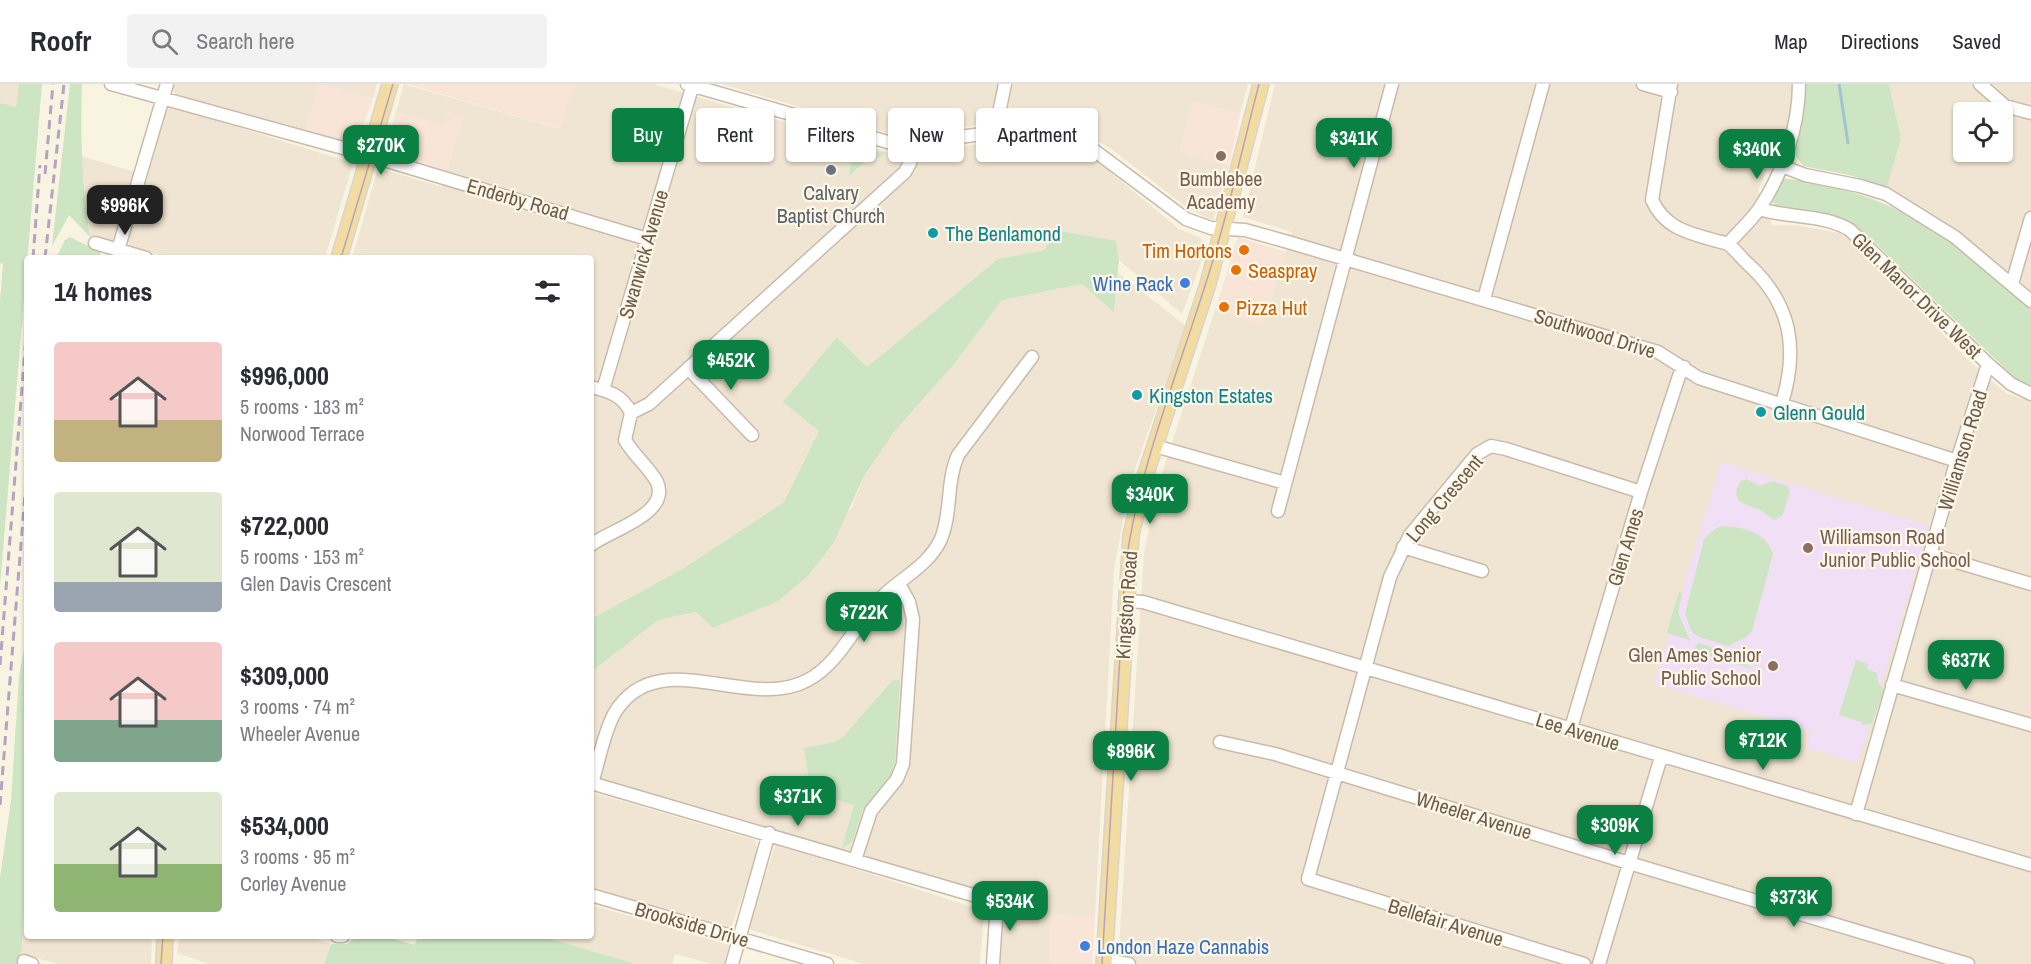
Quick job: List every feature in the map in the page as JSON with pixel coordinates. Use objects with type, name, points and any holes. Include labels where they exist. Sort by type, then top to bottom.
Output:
[{"type":"main road","points":[[340,255],[390,84]]},
{"type":"main road","name":"Kingston Road","points":[[1104,962],[1125,601],[1131,535],[1155,446],[1224,229],[1261,84]]},
{"type":"main road","points":[[164,964],[165,939]]},
{"type":"street","name":"Enderby Road","points":[[111,84],[369,156],[647,239]]},
{"type":"street","points":[[118,250],[167,84]]},
{"type":"street","points":[[1000,108],[1005,84]]},
{"type":"street","points":[[1278,511],[1392,84]]},
{"type":"street","points":[[1484,299],[1544,84]]},
{"type":"street","points":[[1643,84],[1671,88],[1652,200],[1659,214],[1673,226],[1728,244],[1767,283],[1785,318],[1792,346],[1790,372],[1781,406]]},
{"type":"street","points":[[1728,244],[1759,209],[1782,166],[1790,142],[1799,84]]},
{"type":"street","points":[[1980,84],[2005,106],[2031,113]]},
{"type":"street","name":"Southwood Drive","points":[[691,85],[888,142]]},
{"type":"street","name":"Swanwick Avenue","points":[[597,389],[647,239],[691,85]]},
{"type":"street","name":"Southwood Drive","points":[[1098,154],[1186,219],[1205,226],[1245,230],[1346,258],[1658,352],[1699,378],[1957,461]]},
{"type":"street","points":[[631,412],[649,404],[905,172],[910,162]]},
{"type":"street","points":[[1782,166],[1804,175],[1860,186],[1886,194],[1955,237],[2031,301]]},
{"type":"street","name":"Glen Manor Drive West","points":[[1759,209],[1778,215],[1832,223],[1850,230],[1988,364],[2011,384],[2031,394]]},
{"type":"street","points":[[2012,284],[2031,218]]},
{"type":"street","points":[[95,243],[136,255]]},
{"type":"street","points":[[594,774],[612,719],[634,692],[650,684],[673,679],[769,691],[805,682],[824,668],[871,609],[924,562],[940,540],[945,524],[951,474],[962,447],[1032,357]]},
{"type":"street","name":"Williamson Road","points":[[1856,814],[1957,461],[1988,364]]},
{"type":"street","points":[[688,368],[752,435]]},
{"type":"street","name":"Glen Ames","points":[[1571,728],[1641,492],[1679,376],[1684,368]]},
{"type":"street","points":[[597,389],[619,397],[631,412]]},
{"type":"street","points":[[594,543],[612,531],[648,514],[658,499],[656,481],[625,440],[631,412]]},
{"type":"street","points":[[1155,446],[1285,483]]},
{"type":"street","name":"Long Crescent","points":[[1308,879],[1390,577],[1403,547],[1477,454],[1491,446],[1641,492]]},
{"type":"street","points":[[1403,547],[1482,571]]},
{"type":"street","points":[[1930,554],[2031,584]]},
{"type":"street","points":[[855,861],[871,811],[897,779],[903,764],[913,620],[909,602],[899,584]]},
{"type":"street","name":"Lee Avenue","points":[[1125,601],[1143,602],[2031,865]]},
{"type":"street","points":[[1892,685],[2031,725]]},
{"type":"street","name":"Wheeler Avenue","points":[[1220,742],[1275,754],[1968,964]]},
{"type":"street","points":[[1599,964],[1661,757]]},
{"type":"street","points":[[594,784],[770,833],[855,861],[983,898],[992,903],[996,918],[993,964]]},
{"type":"street","points":[[732,964],[770,833]]},
{"type":"street","name":"Bellefair Avenue","points":[[1308,879],[1584,964]]},
{"type":"street","name":"Brookside Drive","points":[[594,896],[827,964]]},
{"type":"street","points":[[1104,962],[1129,964]]},
{"type":"shaded area","points":[[0,84],[19,84],[16,107],[0,103]]},
{"type":"shaded area","points":[[173,84],[320,84],[304,132],[176,94],[172,90]]},
{"type":"shaded area","points":[[320,84],[377,84],[373,98]]},
{"type":"shaded area","points":[[320,84],[373,98],[357,144],[352,145],[304,132]]},
{"type":"shaded area","points":[[404,84],[559,129],[574,84],[653,84],[736,108],[696,108],[696,162],[774,162],[774,119],[786,123],[786,162],[876,162],[876,149],[888,152],[888,162],[964,162],[964,146],[976,144],[976,162],[1098,162],[1179,229],[1201,238],[1204,254],[1182,314],[1119,260],[1116,241],[998,259],[867,367],[837,337],[819,431],[784,502],[684,568],[594,617],[594,255],[353,255],[378,168],[442,187],[463,117],[448,113],[444,126],[396,112]]},
{"type":"shaded area","points":[[408,84],[574,84],[560,129]]},
{"type":"shaded area","points":[[721,84],[1248,84],[1240,114],[1193,102],[1180,152],[1229,166],[1213,220],[1190,210],[1110,148],[1098,141],[1098,108],[976,108],[976,126],[964,127],[964,108],[888,108],[888,133],[876,129],[876,108],[803,108]]},
{"type":"shaded area","points":[[1275,84],[1805,84],[1794,153],[1777,146],[1758,190],[1772,225],[1795,225],[1845,234],[1966,358],[2007,394],[2031,401],[2031,964],[1118,964],[1144,553],[1158,486],[1215,310],[1263,324],[1292,232],[1243,217]]},
{"type":"shaded area","points":[[1889,84],[2031,84],[2031,291],[1987,255],[1887,187],[1901,139]]},
{"type":"shaded area","points":[[1193,102],[1240,114],[1229,166],[1179,152]]},
{"type":"shaded area","points":[[173,107],[353,163],[326,255],[160,255],[129,246],[128,237],[163,112]]},
{"type":"shaded area","points":[[396,112],[444,126],[448,112],[463,117],[446,174],[382,155]]},
{"type":"shaded area","points":[[81,156],[135,172],[114,242],[90,237]]},
{"type":"shaded area","points":[[1238,237],[1286,252],[1263,325],[1215,310]]},
{"type":"shaded area","points":[[1118,273],[1186,326],[1129,485],[1114,570],[1095,916],[1050,914],[1050,964],[1000,964],[1000,904],[985,892],[594,778],[594,670],[658,619],[696,612],[851,509],[864,476],[894,432],[955,363],[1002,300],[1082,284],[1114,311]]},
{"type":"shaded area","points":[[1721,462],[1929,526],[1858,763],[1806,748],[1810,731],[1654,684]]},
{"type":"shaded area","points":[[594,793],[755,840],[759,850],[731,928],[594,888]]},
{"type":"shaded area","points":[[776,843],[984,911],[980,964],[864,964],[748,929]]},
{"type":"shaded area","points":[[594,906],[729,945],[724,964],[712,964],[675,954],[672,964],[636,964],[551,939],[594,939]]},
{"type":"shaded area","points":[[24,909],[24,939],[152,939],[151,964],[58,964],[20,953]]},
{"type":"shaded area","points":[[1050,914],[1095,916],[1092,964],[1050,964]]},
{"type":"shaded area","points":[[179,939],[315,939],[331,944],[324,964],[209,964],[177,953]]},
{"type":"green space","points":[[19,84],[42,84],[28,255],[24,255],[24,299],[0,586],[0,301],[3,264],[0,263],[0,103],[16,107]]},
{"type":"green space","points":[[70,84],[82,84],[82,160],[90,237],[69,215],[52,246]]},
{"type":"green space","points":[[1805,84],[1889,84],[1901,139],[1887,187],[1849,175],[1803,166],[1794,153]]},
{"type":"green space","points":[[876,151],[886,153],[877,159]]},
{"type":"green space","points":[[851,162],[864,162],[849,176]]},
{"type":"green space","points":[[1785,179],[1853,193],[1909,216],[1958,248],[2031,307],[2031,387],[2016,379],[1873,241],[1842,218],[1775,207],[1772,199],[1780,182]]},
{"type":"green space","points":[[1054,230],[1116,241],[1119,260],[1114,312],[1082,284],[1002,300],[955,363],[894,432],[864,476],[834,542],[808,576],[778,601],[713,628],[696,612],[658,620],[594,670],[594,617],[684,568],[784,502],[819,431],[783,402],[837,337],[867,367],[998,259],[1045,250]]},
{"type":"green space","points":[[70,237],[100,252],[100,255],[58,255],[65,240]]},
{"type":"green space","points":[[1747,479],[1759,486],[1773,481],[1787,486],[1790,491],[1783,514],[1776,520],[1737,498],[1737,488],[1741,481]]},
{"type":"green space","points":[[1722,526],[1753,532],[1765,540],[1773,554],[1752,631],[1746,637],[1728,646],[1699,637],[1692,632],[1685,614],[1704,539]]},
{"type":"green space","points":[[1679,591],[1682,594],[1678,613],[1690,640],[1667,633]]},
{"type":"green space","points":[[1698,643],[1733,654],[1753,669],[1693,651]]},
{"type":"green space","points":[[24,650],[24,914],[20,964],[0,964],[0,878],[11,801],[19,676]]},
{"type":"green space","points":[[1856,660],[1868,664],[1867,669],[1877,673],[1878,683],[1884,690],[1872,723],[1862,725],[1862,722],[1839,715]]},
{"type":"green space","points":[[893,680],[900,680],[895,762],[891,774],[863,809],[852,842],[842,848],[854,805],[811,792],[804,748],[835,742],[844,736]]},
{"type":"green space","points":[[354,939],[395,939],[414,945],[417,939],[551,939],[636,964],[324,964],[331,944],[347,944]]},
{"type":"waterway","points":[[1839,84],[1848,143]]},
{"type":"tram line","points":[[342,255],[393,84]]},
{"type":"tram line","points":[[1102,964],[1125,570],[1131,535],[1157,431],[1218,243],[1259,84]]},
{"type":"tram line","points":[[161,964],[163,939]]},
{"type":"railway","points":[[45,174],[53,84]]},
{"type":"railway","points":[[45,255],[64,84]]},
{"type":"railway","points":[[33,255],[40,165]]},
{"type":"railway","points":[[0,665],[24,362]]},
{"type":"railway","points":[[0,805],[24,506]]},
{"type":"place","name":"Bumblebee Academy","points":[[1221,156]]},
{"type":"place","name":"Calvary Baptist Church","points":[[831,170]]},
{"type":"place","name":"The Benlamond","points":[[933,233]]},
{"type":"place","name":"Tim Hortons","points":[[1244,250]]},
{"type":"place","name":"Seaspray","points":[[1236,270]]},
{"type":"place","name":"Wine Rack","points":[[1185,283]]},
{"type":"place","name":"Pizza Hut","points":[[1224,307]]},
{"type":"place","name":"Kingston Estates","points":[[1137,395]]},
{"type":"place","name":"Glenn Gould","points":[[1761,412]]},
{"type":"place","name":"Williamson Road Junior Public School","points":[[1808,548]]},
{"type":"place","name":"Glen Ames Senior Public School","points":[[1773,666]]},
{"type":"place","name":"London Haze Cannabis","points":[[1085,946]]}]
